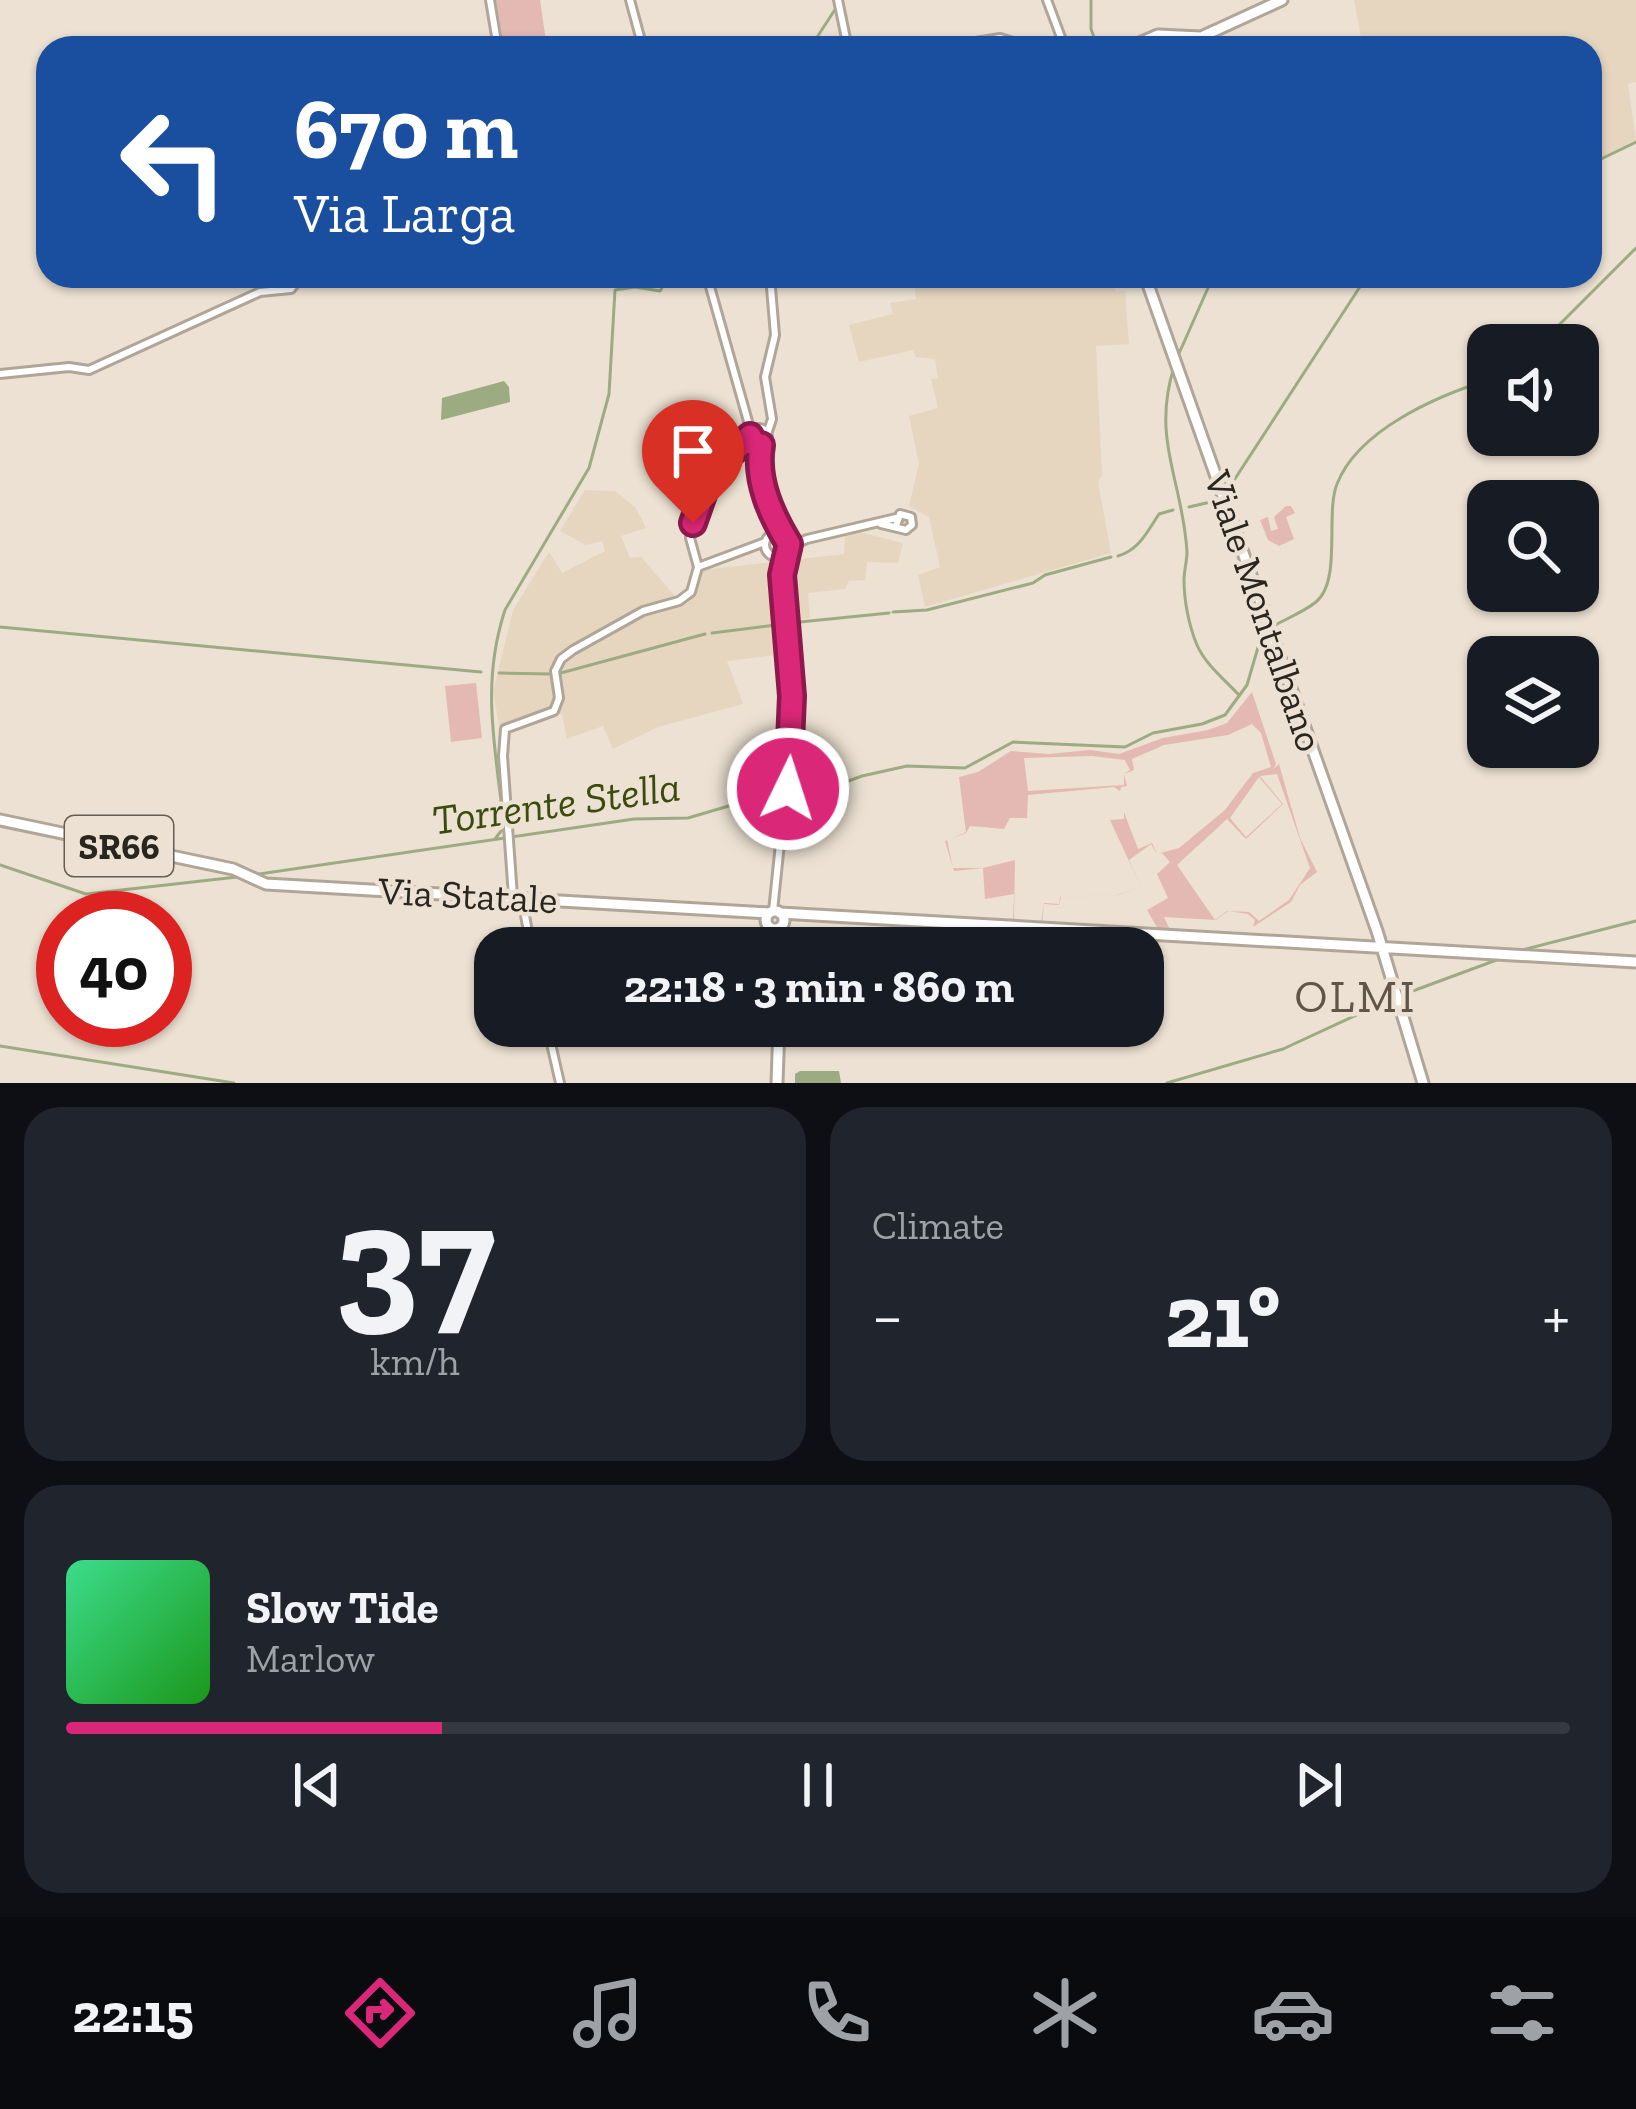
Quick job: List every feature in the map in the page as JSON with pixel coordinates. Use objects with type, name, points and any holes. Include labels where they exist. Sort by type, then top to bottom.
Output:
[{"type":"main road","points":[[1203,36],[1282,0]]},
{"type":"main road","name":"Viale Montalbano","points":[[1149,288],[1377,931],[1423,1083]]},
{"type":"main road","name":"Via Statale","points":[[0,820],[238,872],[255,881],[753,910],[775,921]]},
{"type":"main road","points":[[775,921],[793,913],[1636,962]]},
{"type":"main road","points":[[1361,946],[1372,941],[1377,931]]},
{"type":"main road","points":[[777,1083],[778,1047]]},
{"type":"street","points":[[490,0],[496,36]]},
{"type":"street","points":[[630,0],[640,36]]},
{"type":"street","points":[[838,0],[846,36]]},
{"type":"street","points":[[1047,0],[1060,36]]},
{"type":"street","points":[[0,374],[69,367],[89,370],[260,292],[292,288]]},
{"type":"street","points":[[710,288],[755,437],[771,516],[769,546],[782,575]]},
{"type":"street","points":[[525,927],[508,835],[506,727],[554,711],[559,698],[555,671],[561,659],[643,611],[685,598],[694,586],[698,567],[692,546],[705,485],[718,465],[772,421],[765,377],[775,335],[771,288]]},
{"type":"street","points":[[771,516],[786,551],[782,575],[792,696],[775,921]]},
{"type":"street","points":[[698,567],[769,546],[783,535],[806,538],[896,522]]},
{"type":"street","points":[[769,546],[786,551],[806,538]]},
{"type":"street","points":[[692,546],[716,558]]},
{"type":"street","points":[[552,1047],[560,1083]]},
{"type":"shaded area","points":[[496,0],[540,0],[545,36],[502,36]]},
{"type":"shaded area","points":[[1354,0],[1636,0],[1636,82],[1628,84],[1636,140],[1602,157],[1602,36],[1361,36]]},
{"type":"shaded area","points":[[915,288],[1125,291],[1129,344],[1096,346],[1102,475],[1098,482],[1111,553],[925,607],[918,575],[940,567],[929,517],[909,506],[919,464],[909,416],[938,408],[931,379],[938,378],[935,359],[916,357],[913,350],[859,362],[849,325],[893,314],[890,303],[916,299]]},
{"type":"shaded area","points":[[504,381],[510,402],[441,420],[442,398]]},
{"type":"shaded area","points":[[585,490],[615,491],[636,508],[646,528],[621,536],[630,558],[641,557],[682,604],[692,597],[702,570],[844,554],[845,535],[859,532],[903,543],[898,563],[867,562],[865,580],[849,581],[845,589],[808,593],[810,618],[790,621],[794,653],[727,661],[743,704],[658,727],[613,749],[603,726],[567,739],[562,714],[500,730],[493,692],[513,610],[549,552],[562,573],[605,551],[602,541],[586,545],[560,531]]},
{"type":"shaded area","points":[[1286,506],[1295,513],[1286,517],[1294,539],[1279,546],[1268,540],[1260,520],[1268,517],[1271,531],[1278,529],[1274,517]]},
{"type":"shaded area","points":[[476,683],[482,738],[451,742],[445,686]]},
{"type":"shaded area","points":[[1252,692],[1276,764],[1273,769],[1279,764],[1300,838],[1317,872],[1300,885],[1291,902],[1253,927],[1255,920],[1248,914],[1228,911],[1249,912],[1259,921],[1289,900],[1310,868],[1277,774],[1260,776],[1283,804],[1246,839],[1227,819],[1177,865],[1215,920],[1164,917],[1170,930],[1164,930],[1157,927],[1147,910],[1168,898],[1157,874],[1170,862],[1157,854],[1179,848],[1225,810],[1253,773],[1271,767],[1261,733],[1252,724],[1228,735],[1164,745],[1132,759],[1134,770],[1124,774],[1127,786],[1120,791],[1114,787],[1028,795],[1027,818],[1010,818],[1004,829],[970,826],[966,833],[949,839],[966,832],[959,777],[978,772],[1011,751],[1119,754],[1163,738],[1227,723]],"holes":[[[1024,758],[1125,760],[1130,770],[1124,774],[1124,785],[1028,791]],[[1259,777],[1282,804],[1246,837],[1230,818]]]},
{"type":"shaded area","points":[[1124,812],[1138,849],[1152,843],[1157,854],[1151,844],[1129,860],[1141,887],[1110,820],[1124,819]]},
{"type":"shaded area","points":[[1015,860],[1014,921],[1041,922],[1044,903],[1059,904],[1060,897],[1116,895],[1141,887],[1117,895],[1061,897],[1059,905],[1044,904],[1042,923],[1013,922],[1014,894],[985,899],[983,868]]},
{"type":"shaded area","points":[[800,1071],[839,1071],[841,1083],[795,1083]]},
{"type":"waterway","points":[[1091,0],[1094,36]]},
{"type":"waterway","points":[[818,36],[836,8]]},
{"type":"waterway","points":[[1602,159],[1636,142]]},
{"type":"waterway","name":"Torrente Stella","points":[[1602,282],[1636,248]]},
{"type":"waterway","points":[[495,839],[504,827],[492,691],[497,638],[505,610],[589,468],[609,394],[615,290],[628,288]]},
{"type":"waterway","points":[[641,288],[662,288]]},
{"type":"waterway","points":[[1177,358],[1208,288]]},
{"type":"waterway","points":[[1227,491],[1359,288]]},
{"type":"waterway","name":"Torrente Stella","points":[[1560,324],[1596,288]]},
{"type":"waterway","points":[[1174,367],[1167,439],[1184,527],[1188,613],[1201,652],[1239,695]]},
{"type":"waterway","name":"Torrente Stella","points":[[1275,625],[1312,605],[1324,592],[1331,563],[1334,497],[1347,465],[1362,447],[1401,418],[1467,388]]},
{"type":"waterway","points":[[1189,507],[1219,500]]},
{"type":"waterway","points":[[1118,556],[1137,545],[1159,514],[1173,510]]},
{"type":"waterway","points":[[893,612],[927,610],[1111,557]]},
{"type":"waterway","points":[[790,623],[889,613]]},
{"type":"waterway","points":[[712,633],[783,624]]},
{"type":"waterway","points":[[0,627],[481,672]]},
{"type":"waterway","name":"Torrente Stella","points":[[253,875],[634,819],[688,818],[749,800],[805,797],[907,766],[965,768],[1013,742],[1125,747],[1153,733],[1225,715],[1247,685],[1259,644],[1268,631]]},
{"type":"waterway","points":[[557,674],[705,634]]},
{"type":"waterway","points":[[499,673],[552,674]]},
{"type":"waterway","name":"Torrente Stella","points":[[0,865],[86,894],[237,877]]},
{"type":"waterway","points":[[1522,950],[1636,921]]},
{"type":"waterway","points":[[1167,1083],[1283,1049],[1391,999],[1502,958]]},
{"type":"waterway","points":[[0,1046],[234,1083]]},
{"type":"district","name":"OLMI","points":[[1356,997]]},
{"type":"route","points":[[693,523],[711,472],[750,436],[754,444],[761,445],[771,516],[789,544],[782,575],[792,696],[788,789]]}]
